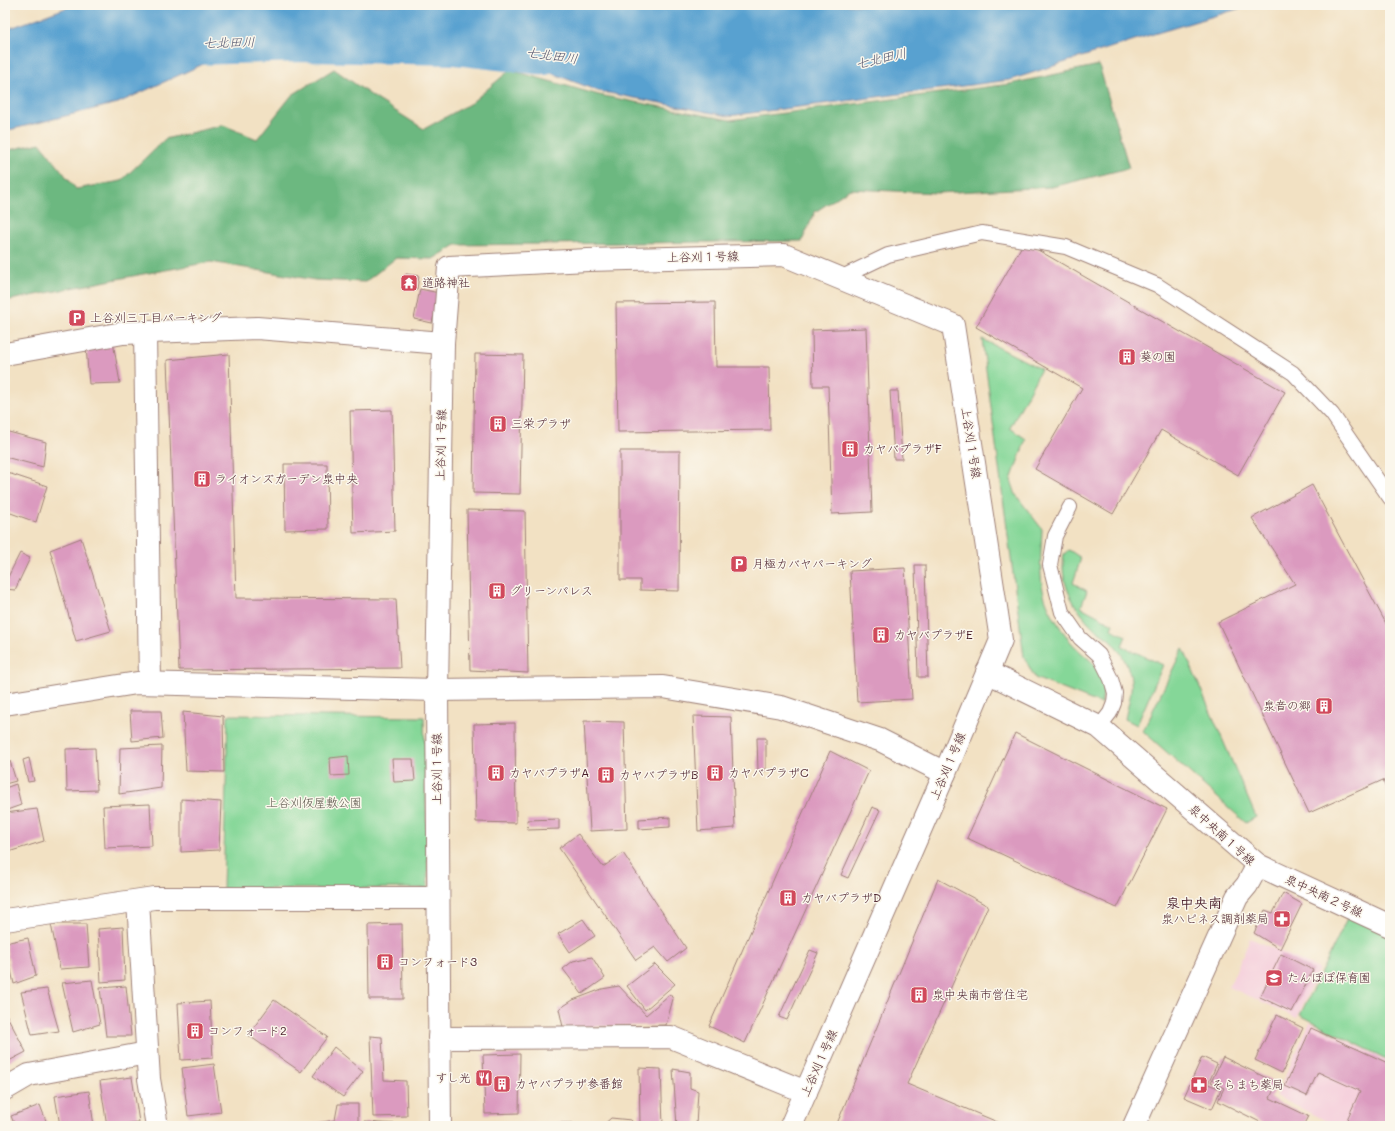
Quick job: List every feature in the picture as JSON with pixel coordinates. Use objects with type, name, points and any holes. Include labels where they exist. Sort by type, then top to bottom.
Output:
[{"type":"street","name":"上谷刈１号線","points":[[440,1126],[437,898],[437,690],[443,343],[449,267],[588,260],[784,255],[953,325],[1001,640],[945,773],[791,1126]]},
{"type":"street","points":[[5,354],[123,333],[257,328],[443,343]]},
{"type":"street","points":[[145,332],[150,683]]},
{"type":"street","name":"泉中央南１号線","points":[[987,672],[1099,728],[1258,865],[1247,885],[1237,897],[1134,1126]]},
{"type":"street","points":[[5,704],[137,683],[437,690],[670,688],[781,708],[880,740],[945,773]]},
{"type":"street","name":"泉中央南２号線","points":[[1258,865],[1390,926]]},
{"type":"street","points":[[5,920],[162,898],[437,898]]},
{"type":"street","points":[[138,901],[149,1079],[157,1126]]},
{"type":"street","points":[[439,1038],[671,1036],[806,1092]]},
{"type":"street","points":[[5,1089],[29,1075],[147,1053]]},
{"type":"lane","points":[[840,278],[888,255],[982,233],[1066,247],[1157,285],[1293,373],[1332,414],[1390,498]]},
{"type":"lane","points":[[1070,506],[1055,536],[1050,565],[1062,612],[1080,638],[1099,655],[1111,679],[1115,693],[1114,703],[1110,713],[1099,728]]},
{"type":"shaded area","name":"たんぽぽ保育園","points":[[1250,938],[1319,969],[1297,1018],[1229,987]]},
{"type":"shaded area","points":[[1310,1022],[1390,1062],[1390,1126],[1336,1126],[1276,1096]]},
{"type":"green space","points":[[1099,65],[1129,168],[1052,187],[937,193],[850,189],[815,212],[802,241],[456,245],[433,259],[396,258],[365,282],[315,280],[211,262],[5,301],[5,151],[40,143],[76,189],[121,181],[165,139],[223,125],[257,139],[292,95],[334,69],[375,98],[424,129],[471,103],[510,70],[599,95],[730,120],[1010,84]]},
{"type":"green space","points":[[982,339],[1041,369],[1010,428],[1026,439],[1011,480],[1016,495],[1042,529],[1041,581],[1050,610],[1070,641],[1097,667],[1101,673],[1103,691],[1101,704],[1035,678],[1024,657]]},
{"type":"green space","points":[[1069,550],[1081,558],[1073,583],[1087,591],[1081,607],[1113,624],[1111,629],[1126,636],[1122,646],[1163,665],[1137,725],[1125,719],[1131,694],[1131,685],[1129,670],[1124,660],[1112,642],[1095,629],[1079,611],[1069,594],[1063,564],[1064,554]]},
{"type":"green space","points":[[1183,648],[1256,817],[1246,823],[1143,731]]},
{"type":"green space","name":"上谷刈仮屋敷公園","points":[[228,715],[424,717],[428,888],[223,889]]},
{"type":"green space","points":[[1349,915],[1390,934],[1390,1061],[1300,1015]]},
{"type":"water","points":[[74,5],[1251,5],[1147,36],[1010,80],[728,116],[598,91],[424,24],[291,24],[118,103],[5,131],[5,30]]},
{"type":"building","name":"葵の園","points":[[1024,242],[1285,392],[1238,475],[1161,430],[1113,514],[1035,469],[1082,388],[976,327]]},
{"type":"building","points":[[406,274],[419,276],[417,289],[404,287]]},
{"type":"building","points":[[420,289],[439,293],[432,323],[414,319]]},
{"type":"building","points":[[715,302],[716,367],[769,367],[770,430],[618,432],[616,303]]},
{"type":"building","name":"カヤバプラザF","points":[[866,328],[872,512],[832,514],[828,386],[813,386],[812,330]]},
{"type":"building","points":[[113,342],[120,383],[89,384],[86,346]]},
{"type":"building","name":"ライオンズガーデン泉中央","points":[[229,354],[236,598],[396,599],[400,668],[179,670],[167,360]]},
{"type":"building","name":"三栄プラザ","points":[[475,354],[523,355],[520,494],[473,493]]},
{"type":"building","points":[[890,391],[898,391],[902,459],[894,459]]},
{"type":"building","points":[[392,410],[395,531],[353,533],[350,411]]},
{"type":"building","points":[[5,431],[46,442],[43,467],[5,457]]},
{"type":"building","points":[[620,451],[680,451],[679,591],[640,590],[640,580],[620,580]]},
{"type":"building","points":[[284,464],[327,464],[328,529],[285,530]]},
{"type":"building","points":[[5,472],[47,486],[36,522],[5,511]]},
{"type":"building","name":"泉音の郷","points":[[1312,485],[1390,631],[1390,800],[1383,780],[1309,813],[1218,622],[1295,584],[1252,518]]},
{"type":"building","name":"グリーンパレス","points":[[467,510],[525,511],[528,673],[470,670]]},
{"type":"building","points":[[81,538],[111,631],[76,641],[50,550]]},
{"type":"building","points":[[20,553],[30,558],[15,590],[5,589],[5,583]]},
{"type":"building","points":[[915,565],[925,565],[928,677],[918,677]]},
{"type":"building","name":"カヤバプラザE","points":[[905,568],[912,699],[857,702],[850,571]]},
{"type":"building","points":[[130,711],[161,711],[163,738],[132,741]]},
{"type":"building","points":[[183,712],[223,716],[224,772],[186,771]]},
{"type":"building","name":"カヤバプラザC","points":[[693,716],[731,717],[735,828],[698,831]]},
{"type":"building","name":"カヤバプラザB","points":[[584,721],[624,722],[627,829],[590,831]]},
{"type":"building","name":"カヤバプラザA","points":[[515,723],[516,823],[476,822],[474,724]]},
{"type":"building","points":[[1015,733],[1167,809],[1117,908],[967,838]]},
{"type":"building","points":[[757,738],[766,738],[766,771],[758,771]]},
{"type":"building","points":[[162,746],[161,788],[119,794],[120,748]]},
{"type":"building","points":[[95,748],[97,790],[67,791],[66,749]]},
{"type":"building","name":"カヤバプラザD","points":[[830,751],[869,771],[745,1043],[709,1026]]},
{"type":"building","points":[[348,756],[349,775],[331,776],[330,758]]},
{"type":"building","points":[[29,758],[34,781],[28,782],[23,760]]},
{"type":"building","points":[[392,759],[413,759],[415,781],[394,782]]},
{"type":"building","points":[[10,761],[16,781],[5,784],[5,763]]},
{"type":"building","points":[[16,784],[21,805],[7,810],[5,788]]},
{"type":"building","points":[[181,799],[221,802],[219,850],[181,852]]},
{"type":"building","points":[[150,804],[152,846],[105,848],[103,806]]},
{"type":"building","points":[[872,807],[880,810],[848,878],[841,875]]},
{"type":"building","points":[[37,809],[44,841],[5,853],[5,813]]},
{"type":"building","points":[[670,817],[670,827],[639,829],[639,819]]},
{"type":"building","points":[[559,819],[559,829],[528,830],[527,820]]},
{"type":"building","points":[[578,834],[603,867],[623,853],[686,948],[668,962],[655,947],[636,960],[559,848]]},
{"type":"building","name":"泉中央南市営住宅","points":[[938,879],[988,906],[907,1084],[1007,1126],[836,1126]]},
{"type":"building","points":[[1283,893],[1302,904],[1280,949],[1254,933],[1265,910],[1273,913]]},
{"type":"building","points":[[583,919],[595,936],[570,952],[558,934]]},
{"type":"building","points":[[51,924],[86,924],[89,967],[60,969]]},
{"type":"building","name":"コンフォード3","points":[[402,924],[403,999],[369,999],[368,925]]},
{"type":"building","points":[[123,927],[125,980],[101,982],[98,929]]},
{"type":"building","points":[[28,938],[36,976],[14,984],[5,943]]},
{"type":"building","points":[[810,950],[818,953],[787,1020],[779,1017]]},
{"type":"building","points":[[1281,954],[1313,970],[1292,1012],[1260,997]]},
{"type":"building","points":[[592,957],[605,978],[582,994],[563,969],[573,961]]},
{"type":"building","points":[[655,964],[675,984],[645,1010],[627,986]]},
{"type":"building","points":[[92,980],[100,1024],[73,1032],[62,983]]},
{"type":"building","points":[[126,986],[131,1036],[106,1036],[100,988]]},
{"type":"building","points":[[619,986],[646,1015],[670,994],[673,999],[666,1025],[563,1027],[559,1009],[573,1000],[602,989]]},
{"type":"building","points":[[47,989],[59,1031],[32,1035],[21,992]]},
{"type":"building","points":[[274,1000],[327,1037],[301,1072],[248,1035]]},
{"type":"building","name":"コンフォード2","points":[[210,1001],[213,1058],[181,1060],[178,1003]]},
{"type":"building","points":[[5,1012],[26,1052],[5,1063]]},
{"type":"building","points":[[1277,1015],[1303,1028],[1282,1073],[1255,1060]]},
{"type":"building","points":[[1311,1028],[1390,1064],[1390,1126],[1344,1126],[1360,1091],[1318,1072],[1307,1096],[1285,1086]]},
{"type":"building","points":[[370,1036],[382,1037],[384,1080],[406,1081],[407,1116],[373,1117]]},
{"type":"building","points":[[334,1047],[363,1071],[343,1097],[313,1076]]},
{"type":"building","name":"カヤバプラザ参番館","points":[[520,1054],[519,1113],[485,1114],[483,1055]]},
{"type":"building","points":[[1202,1057],[1217,1064],[1208,1084],[1221,1089],[1212,1109],[1184,1097]]},
{"type":"building","points":[[1223,1057],[1277,1083],[1270,1098],[1308,1116],[1303,1126],[1268,1126],[1218,1101],[1224,1088],[1211,1082]]},
{"type":"building","points":[[214,1064],[221,1112],[188,1116],[182,1068]]},
{"type":"building","points":[[639,1068],[661,1069],[663,1126],[640,1125]]},
{"type":"building","points":[[673,1069],[690,1072],[690,1088],[698,1091],[696,1126],[677,1126]]},
{"type":"building","points":[[132,1077],[139,1122],[107,1126],[100,1081]]},
{"type":"building","points":[[89,1091],[94,1126],[60,1126],[55,1096]]},
{"type":"building","points":[[338,1104],[358,1104],[358,1126],[316,1126],[316,1123],[335,1120]]},
{"type":"building","points":[[40,1105],[48,1126],[15,1126],[11,1116]]},
{"type":"building","points":[[611,1118],[631,1120],[636,1126],[602,1126]]},
{"type":"building","points":[[364,1122],[398,1124],[398,1126],[365,1126]]},
{"type":"building","points":[[573,1123],[573,1126],[481,1126],[481,1124]]},
{"type":"waterway","name":"七北田川","points":[[192,43],[307,40],[453,43],[543,53]]},
{"type":"place","name":"道路神社","points":[[409,283]]},
{"type":"place","name":"上谷刈三丁目パーキング","points":[[77,318]]},
{"type":"place","name":"葵の園","points":[[1127,357]]},
{"type":"place","name":"三栄プラザ","points":[[498,424]]},
{"type":"place","name":"カヤバプラザF","points":[[850,449]]},
{"type":"place","name":"ライオンズガーデン泉中央","points":[[202,479]]},
{"type":"place","name":"月極カバヤパーキング","points":[[739,564]]},
{"type":"place","name":"グリーンパレス","points":[[497,591]]},
{"type":"place","name":"カヤバプラザE","points":[[881,635]]},
{"type":"place","name":"泉音の郷","points":[[1324,706]]},
{"type":"place","name":"カヤバプラザA","points":[[496,773]]},
{"type":"place","name":"カヤバプラザC","points":[[715,773]]},
{"type":"place","name":"カヤバプラザB","points":[[606,775]]},
{"type":"place","name":"カヤバプラザD","points":[[788,898]]},
{"type":"place","name":"泉ハピネス調剤薬局","points":[[1282,919]]},
{"type":"place","name":"コンフォード3","points":[[385,962]]},
{"type":"place","name":"たんぽぽ保育園","points":[[1274,978]]},
{"type":"place","name":"泉中央南市営住宅","points":[[919,995]]},
{"type":"place","name":"コンフォード2","points":[[195,1031]]},
{"type":"place","name":"すし光","points":[[484,1078]]},
{"type":"place","name":"カヤバプラザ参番館","points":[[502,1084]]},
{"type":"place","name":"そらまち薬局","points":[[1199,1085]]},
{"type":"district","name":"泉中央南","points":[[1194,903]]}]
